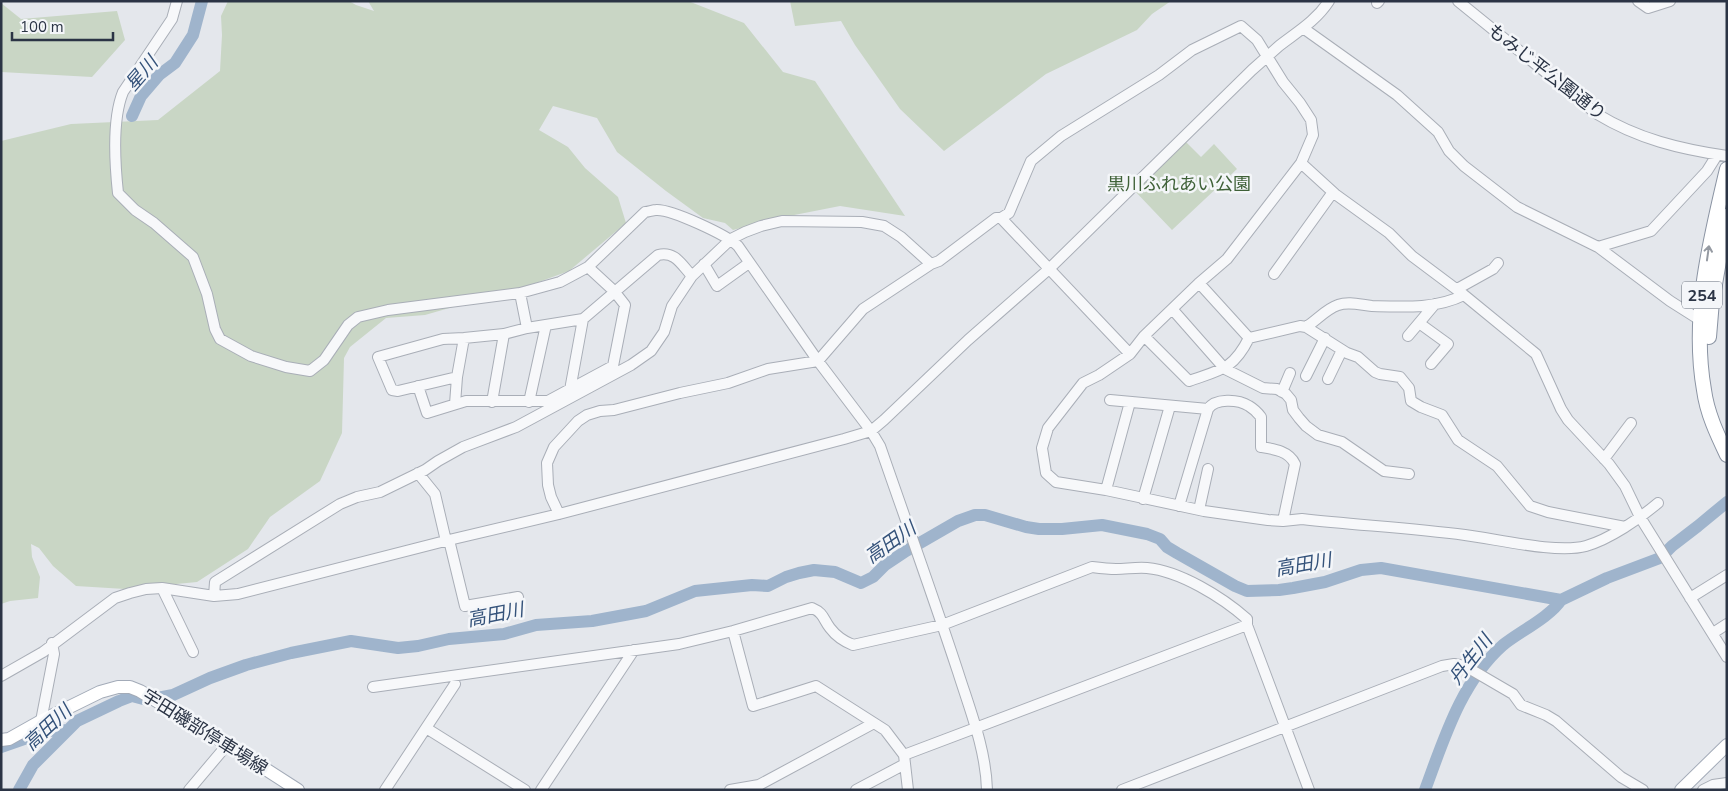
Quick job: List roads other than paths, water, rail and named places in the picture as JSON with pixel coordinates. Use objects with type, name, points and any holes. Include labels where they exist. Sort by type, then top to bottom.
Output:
[{"type":"highway","name":"254","points":[[1720,425],[1704,390],[1700,353],[1700,320],[1710,240],[1727,170]]},
{"type":"highway","name":"254","points":[[1727,216],[1712,301],[1709,348],[1713,388],[1727,455]]},
{"type":"main road","name":"宇田磯部停車場線","points":[[1,740],[9,739],[100,692],[118,687],[130,687],[200,727],[298,790]]},
{"type":"main road","points":[[1681,790],[1727,745]]},
{"type":"street","points":[[177,1],[172,19],[123,92],[119,103],[116,131],[118,193],[135,210],[170,236],[193,257],[207,294],[215,330],[220,339],[251,356],[286,367],[310,371],[324,360],[348,325],[358,317],[388,310],[520,292],[560,282],[588,267],[645,212],[658,210],[694,222],[731,239],[738,246],[880,446],[976,728],[987,774],[987,790]]},
{"type":"street","points":[[1,676],[43,652],[52,643],[115,598],[146,589],[162,588],[214,596],[238,594],[448,540],[559,514],[844,440],[871,431],[968,340],[1049,268],[1268,56],[1322,12],[1329,1]]},
{"type":"street","name":"もみじ平公園通り","points":[[1458,1],[1597,114],[1615,125],[1638,136],[1669,145],[1722,155]]},
{"type":"street","points":[[1638,1],[1648,8],[1670,1]]},
{"type":"street","points":[[559,514],[548,485],[547,463],[554,447],[578,421],[587,415],[600,411],[614,410],[728,383],[768,369],[818,361],[863,309],[931,264],[939,261],[996,218],[1001,218],[1009,213],[1031,161],[1061,136],[1159,75],[1192,50],[1241,26],[1257,40],[1283,82],[1311,120],[1312,135],[1301,163],[1227,259],[1144,336],[1130,354],[1099,375],[1083,383],[1048,428],[1042,448],[1046,473],[1056,482],[1106,490],[1199,510],[1284,521],[1302,519],[1465,535],[1567,548],[1586,546],[1642,520],[1658,503]]},
{"type":"street","points":[[1303,28],[1397,95],[1438,132],[1449,151],[1464,166],[1517,207],[1598,246],[1670,301],[1700,320]]},
{"type":"street","points":[[1598,246],[1651,232],[1722,155]]},
{"type":"street","points":[[1301,163],[1333,192],[1389,234],[1412,256],[1460,292],[1536,354],[1561,409],[1568,420],[1604,458],[1625,486],[1642,520],[1727,658]]},
{"type":"street","points":[[1274,274],[1333,192]]},
{"type":"street","points":[[1001,218],[1130,354]]},
{"type":"street","points":[[214,596],[215,582],[340,504],[357,497],[380,492],[463,447],[516,426],[631,365],[651,350],[664,332],[672,306],[692,276],[731,239],[761,226],[782,221],[862,222],[884,226],[901,237],[931,264]]},
{"type":"street","points":[[457,377],[398,391],[392,390],[378,358],[443,339],[504,334],[527,328],[583,320],[614,291],[658,255],[666,253],[673,256],[692,276]]},
{"type":"street","points":[[704,264],[717,286],[749,263]]},
{"type":"street","points":[[1306,327],[1328,310],[1346,303],[1405,307],[1450,302],[1460,292],[1494,269],[1498,263]]},
{"type":"street","points":[[418,386],[427,413],[466,401],[548,401],[613,366],[625,305],[614,291],[588,267]]},
{"type":"street","points":[[1200,283],[1249,338]]},
{"type":"street","points":[[520,292],[527,328]]},
{"type":"street","points":[[1408,336],[1435,304]]},
{"type":"street","points":[[1173,310],[1225,369],[1264,388],[1277,389],[1282,392],[1291,400],[1293,410],[1306,426],[1318,434],[1342,442],[1384,471],[1409,474]]},
{"type":"street","points":[[570,390],[583,320]]},
{"type":"street","points":[[1419,323],[1448,344],[1431,364]]},
{"type":"street","points":[[529,402],[546,325]]},
{"type":"street","points":[[1249,338],[1300,326],[1306,327],[1342,350],[1358,357],[1374,372],[1400,377],[1409,388],[1411,401],[1421,408],[1442,415],[1458,440],[1497,466],[1530,506],[1548,512],[1625,527]]},
{"type":"street","points":[[492,402],[504,334]]},
{"type":"street","points":[[1144,336],[1189,381],[1225,369],[1242,353],[1249,338]]},
{"type":"street","points":[[455,404],[457,377],[464,338]]},
{"type":"street","points":[[1306,376],[1326,338]]},
{"type":"street","points":[[1328,379],[1342,350]]},
{"type":"street","points":[[1282,392],[1290,373]]},
{"type":"street","points":[[1110,400],[1208,410]]},
{"type":"street","points":[[1179,506],[1208,410],[1212,404],[1231,401],[1250,406],[1261,417],[1261,447],[1280,450],[1295,461],[1296,464],[1284,521]]},
{"type":"street","points":[[1106,490],[1130,402]]},
{"type":"street","points":[[1143,499],[1170,406]]},
{"type":"street","points":[[1604,458],[1631,423]]},
{"type":"street","points":[[1199,510],[1208,469]]},
{"type":"street","points":[[418,473],[435,494],[466,606],[518,598]]},
{"type":"street","points":[[373,687],[679,644],[734,631],[812,608],[820,611],[830,628],[843,641],[853,645],[942,625],[1092,567],[1114,570],[1146,568],[1169,573],[1202,588],[1240,612],[1247,619],[1247,625],[1286,727],[1307,789]]},
{"type":"street","points":[[1690,598],[1727,575]]},
{"type":"street","points":[[162,588],[193,652]]},
{"type":"street","points":[[1713,633],[1727,624]]},
{"type":"street","points":[[856,790],[905,760],[976,728],[1247,625]]},
{"type":"street","points":[[734,631],[754,706],[816,686],[885,730],[905,760],[908,790]]},
{"type":"street","points":[[41,721],[54,654],[52,643]]},
{"type":"street","points":[[541,790],[634,650]]},
{"type":"street","points":[[1122,790],[1442,666],[1454,664],[1465,666],[1494,682],[1513,694],[1521,705],[1556,721],[1621,777],[1643,790]]},
{"type":"street","points":[[385,790],[456,684]]},
{"type":"street","points":[[730,790],[757,788],[874,723]]},
{"type":"street","points":[[426,728],[525,790]]},
{"type":"street","points":[[190,790],[227,745]]},
{"type":"street","points":[[1703,790],[1713,785],[1727,783]]},
{"type":"waterway","name":"星川","points":[[132,116],[141,96],[159,75],[175,63],[193,35],[202,1]]},
{"type":"waterway","name":"高田川","points":[[19,790],[33,765],[77,721],[132,696],[147,700],[173,695],[210,678],[246,665],[291,653],[351,641],[398,648],[418,646],[449,639],[504,634],[536,625],[592,621],[646,611],[695,591],[752,585],[768,586],[786,577],[814,570],[835,572],[861,583],[873,577],[885,565],[906,551],[958,521],[975,515],[985,515],[1039,529],[1102,525],[1147,534],[1160,539],[1167,547],[1177,553],[1247,591],[1293,588],[1325,582],[1361,570],[1381,568],[1561,600],[1607,578],[1660,558],[1672,546],[1727,502]]},
{"type":"waterway","name":"丹生川","points":[[1425,790],[1455,712],[1476,676],[1503,645],[1550,612],[1561,600]]},
{"type":"waterway","points":[[1,747],[47,731],[66,730]]},
{"type":"park label","name":"黒川ふれあい公園","points":[[1179,184]]}]
